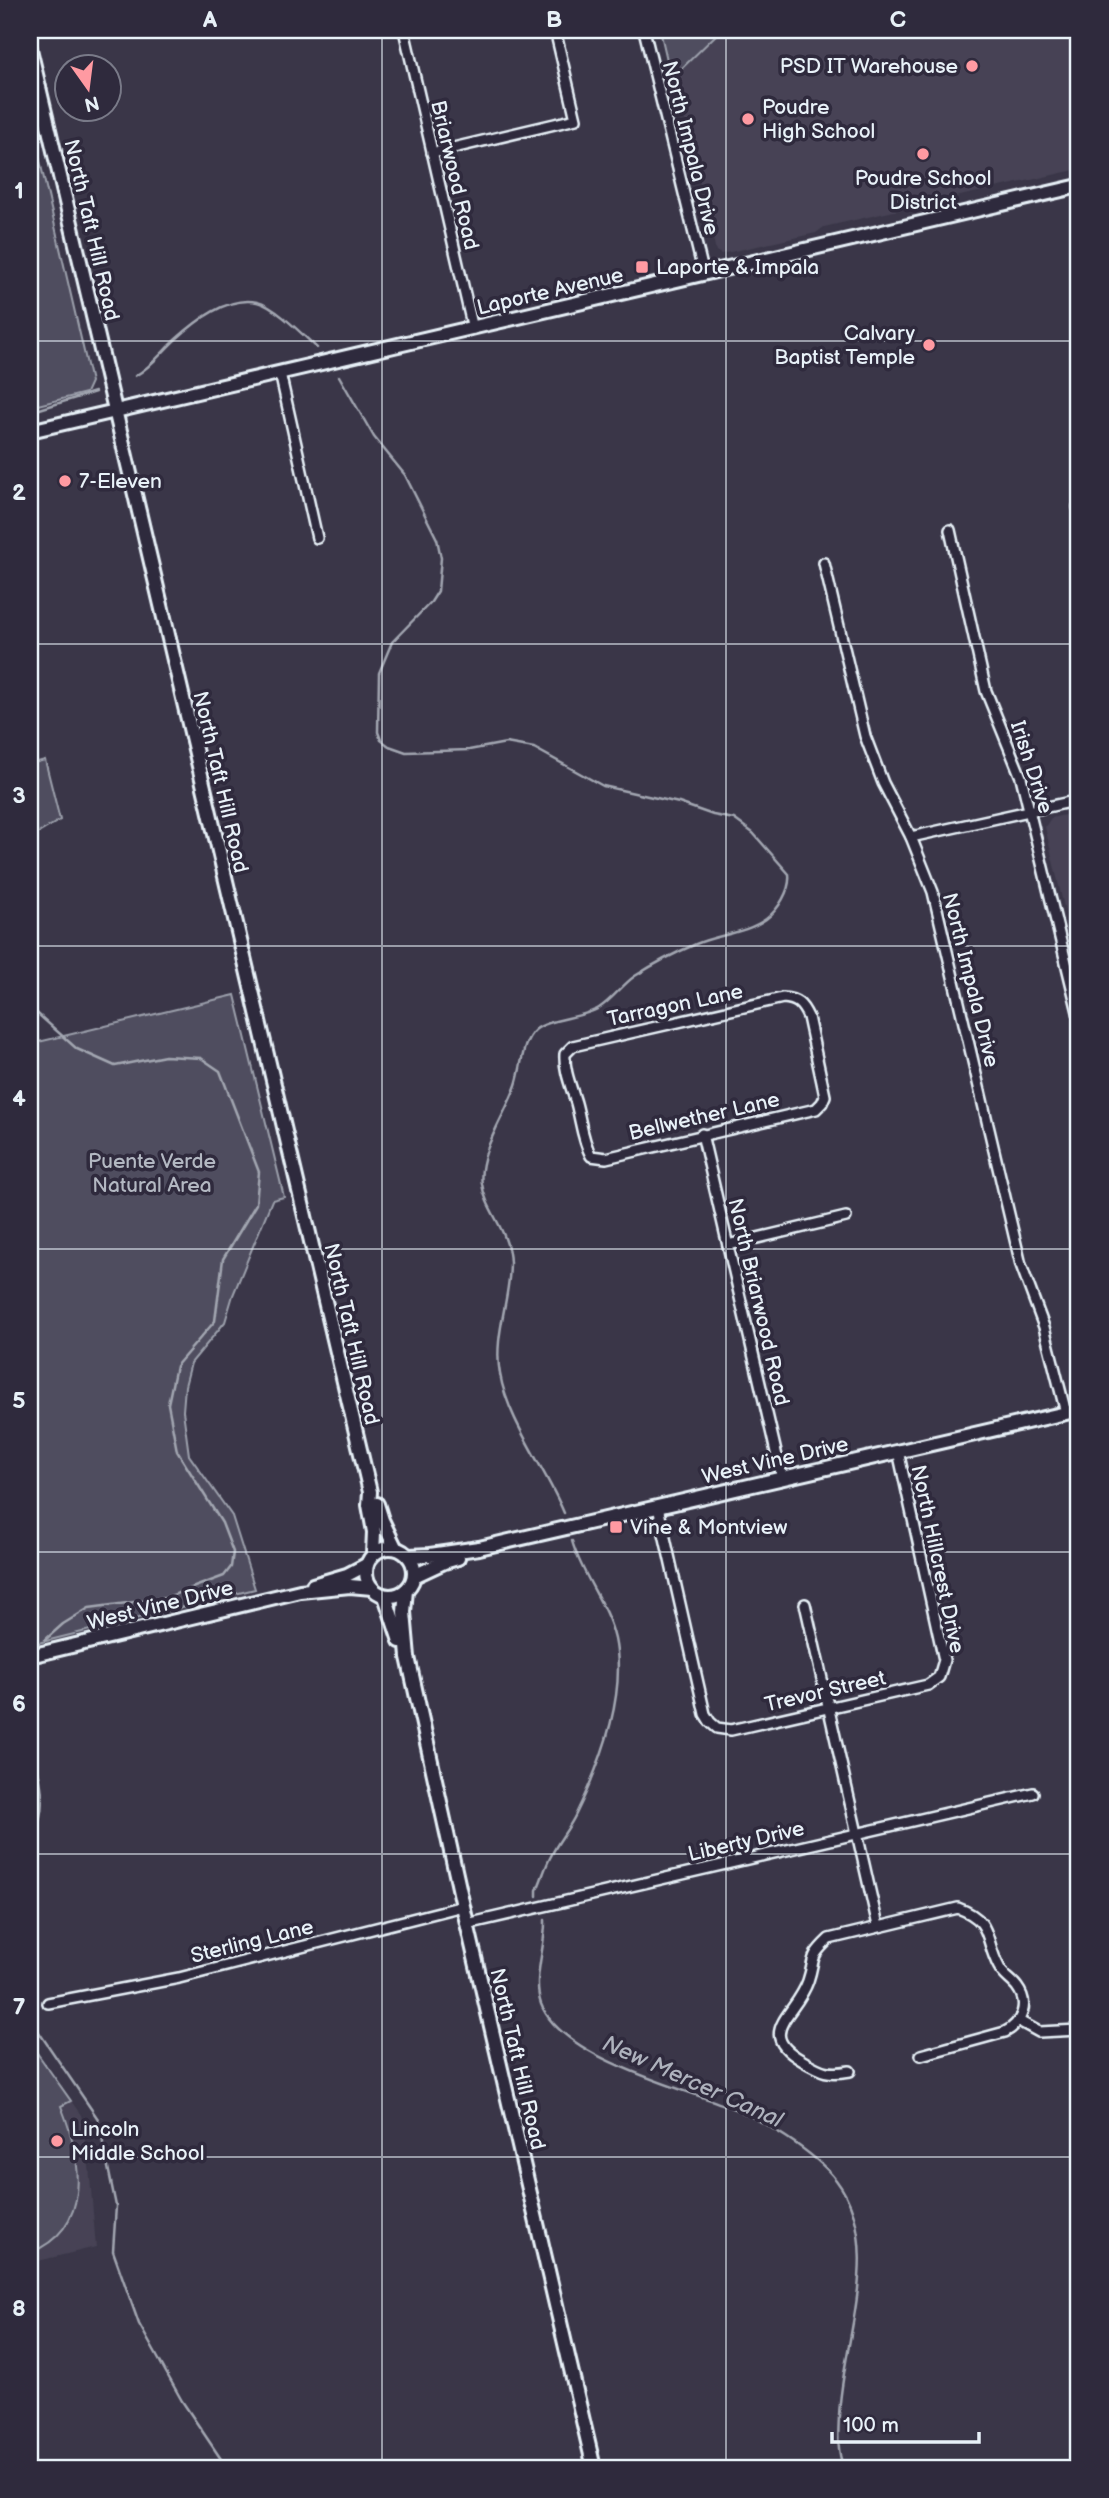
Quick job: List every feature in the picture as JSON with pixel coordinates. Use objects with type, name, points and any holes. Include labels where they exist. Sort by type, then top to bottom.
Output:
[{"type":"main road","name":"North Taft Hill Road","points":[[30,49],[370,1492],[395,1547]]},
{"type":"main road","name":"Laporte Avenue","points":[[30,431],[1079,186]]},
{"type":"main road","name":"West Vine Drive","points":[[409,1556],[479,1548],[1079,1410]]},
{"type":"main road","name":"North Taft Hill Road","points":[[370,1492],[369,1505],[374,1532],[370,1560]]},
{"type":"main road","name":"West Vine Drive","points":[[300,1591],[348,1575],[384,1548],[395,1547]]},
{"type":"main road","points":[[370,1560],[367,1578],[372,1588],[385,1596],[400,1594],[406,1590],[414,1576],[414,1566],[409,1556],[395,1547]]},
{"type":"main road","name":"West Vine Drive","points":[[414,1576],[444,1562],[469,1555],[479,1548]]},
{"type":"main road","name":"West Vine Drive","points":[[30,1656],[300,1591],[349,1586],[372,1588]]},
{"type":"main road","name":"North Taft Hill Road","points":[[406,1590],[404,1612],[408,1657],[467,1924],[594,2468]]},
{"type":"main road","name":"North Taft Hill Road","points":[[385,1596],[401,1645],[408,1657]]},
{"type":"street","name":"Briarwood Road","points":[[404,30],[473,329]]},
{"type":"street","points":[[432,153],[576,119],[555,30]]},
{"type":"street","name":"North Impala Drive","points":[[644,30],[704,275]]},
{"type":"street","points":[[280,373],[317,538]]},
{"type":"street","name":"Irish Drive","points":[[950,530],[986,691],[1015,760],[1079,1016]]},
{"type":"street","name":"North Impala Drive","points":[[824,563],[864,736],[883,783],[911,837],[933,892],[1021,1265],[1044,1327],[1066,1413]]},
{"type":"street","points":[[911,837],[1079,800]]},
{"type":"street","name":"Tarragon Lane","points":[[592,1156],[585,1144],[577,1105],[564,1065],[565,1054],[573,1046],[783,998],[803,1006],[808,1017],[824,1086],[825,1096],[822,1103]]},
{"type":"street","name":"Bellwether Lane","points":[[592,1156],[606,1158],[794,1113],[807,1113],[822,1103]]},
{"type":"street","name":"North Briarwood Road","points":[[702,1134],[782,1478]]},
{"type":"street","points":[[728,1245],[846,1217]]},
{"type":"street","name":"North Hillcrest Drive","points":[[898,1451],[944,1660],[941,1675]]},
{"type":"street","name":"Trevor Street","points":[[658,1507],[705,1714],[714,1726],[731,1730],[928,1685],[941,1675]]},
{"type":"street","points":[[805,1604],[878,1926]]},
{"type":"street","name":"Liberty Drive","points":[[467,1924],[1033,1793]]},
{"type":"street","name":"Sterling Lane","points":[[48,2003],[179,1978],[463,1906]]},
{"type":"street","points":[[850,2071],[823,2073],[784,2049],[780,2035],[780,2028],[807,1982],[816,1951],[829,1938],[958,1908],[971,1913],[982,1922],[988,1932],[1000,1970],[1021,1992],[1024,2007],[1018,2021],[1005,2032],[921,2055]]},
{"type":"street","points":[[1018,2021],[1038,2032],[1079,2030]]},
{"type":"shaded area","name":"Poudre School District","points":[[659,30],[1079,30],[1079,169],[824,227],[816,233],[721,254],[716,251],[674,74],[670,73]]},
{"type":"shaded area","points":[[1079,812],[1079,970],[1045,827],[1051,818]]},
{"type":"shaded area","name":"Lincoln Middle School","points":[[30,2043],[81,2115],[89,2166],[96,2247],[30,2263]]},
{"type":"green space","points":[[660,30],[721,30],[675,75],[670,73]]},
{"type":"green space","points":[[30,118],[91,382],[86,393],[30,407]]},
{"type":"green space","points":[[45,760],[60,820],[30,838],[30,764]]},
{"type":"green space","name":"Puente Verde Natural Area","points":[[235,995],[284,1197],[272,1200],[233,1295],[225,1322],[191,1363],[185,1386],[183,1411],[189,1455],[232,1516],[255,1589],[30,1645],[30,1044]]},
{"type":"green space","name":"Lincoln Middle School","points":[[30,2043],[71,2101],[61,2106],[74,2148],[77,2190],[65,2227],[51,2241],[30,2253]]},
{"type":"waterway","name":"New Mercer Canal","points":[[135,376],[152,364],[192,325],[223,306],[246,301],[257,302],[272,309],[317,348]]},
{"type":"waterway","name":"New Mercer Canal","points":[[339,376],[374,437],[405,475],[437,539],[441,558],[438,591],[431,602],[392,642],[379,673],[378,732],[381,740],[406,752],[469,750],[506,743],[534,748],[603,786],[734,819],[753,833],[789,874],[783,899],[775,910],[758,924],[680,951],[635,976],[599,1008],[548,1023],[535,1030],[527,1042],[516,1085],[488,1147],[482,1184],[484,1194],[506,1240],[510,1263],[500,1332],[500,1374],[504,1392],[519,1427],[564,1513]]},
{"type":"waterway","name":"New Mercer Canal","points":[[30,412],[95,392]]},
{"type":"waterway","points":[[30,1007],[77,1049],[115,1066],[165,1056],[201,1058],[220,1071],[259,1172],[256,1204],[223,1259],[215,1321],[176,1366],[168,1404],[177,1451],[222,1523],[233,1552],[231,1567],[224,1576],[165,1598],[89,1608],[63,1624],[45,1640]]},
{"type":"waterway","name":"New Mercer Canal","points":[[537,1896],[549,1860],[573,1819],[594,1773],[615,1706],[618,1661],[615,1639],[572,1541]]},
{"type":"waterway","points":[[30,1744],[42,1796],[40,1819],[30,1847]]},
{"type":"waterway","name":"New Mercer Canal","points":[[545,1920],[538,1984],[541,2004],[553,2023],[572,2040],[623,2068],[740,2111],[770,2127],[801,2147],[827,2169],[851,2206],[858,2234],[860,2263],[839,2416],[839,2449],[844,2468]]},
{"type":"waterway","points":[[30,2019],[98,2119],[116,2206],[113,2251],[139,2324],[182,2401],[227,2468]]},
{"type":"place","name":"PSD IT Warehouse","points":[[972,66]]},
{"type":"place","name":"Poudre High School","points":[[748,119]]},
{"type":"place","name":"Poudre School District","points":[[923,154]]},
{"type":"place","name":"Laporte & Impala","points":[[642,267]]},
{"type":"place","name":"Calvary Baptist Temple","points":[[929,345]]},
{"type":"place","name":"7-Eleven","points":[[65,481]]},
{"type":"place","name":"Vine & Montview","points":[[616,1527]]},
{"type":"place","name":"Lincoln Middle School","points":[[57,2141]]}]
